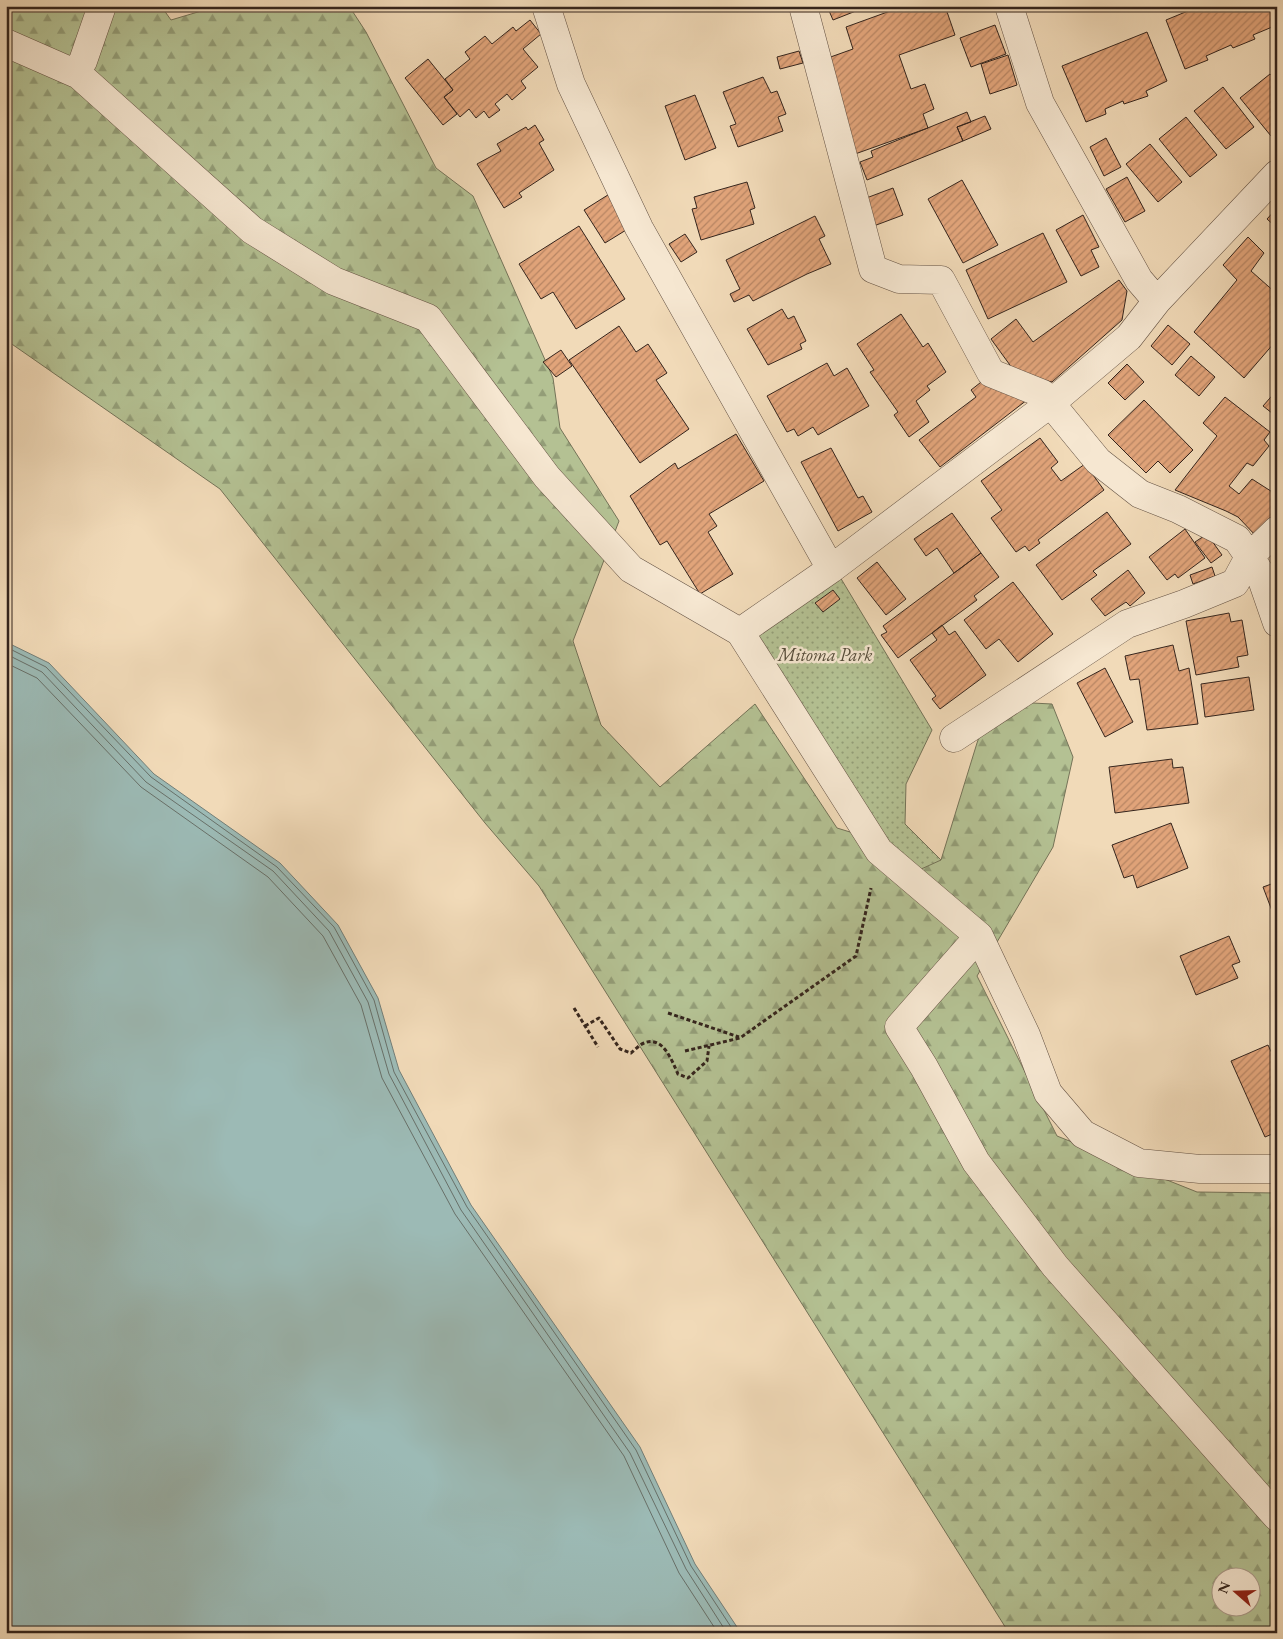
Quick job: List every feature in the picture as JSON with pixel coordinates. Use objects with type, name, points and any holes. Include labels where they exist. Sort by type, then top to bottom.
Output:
[{"type":"street","points":[[75,73],[83,61],[102,6]]},
{"type":"street","points":[[546,6],[571,84],[639,228],[831,569]]},
{"type":"street","points":[[803,6],[873,269],[899,279],[941,280],[991,373],[1043,394],[1098,461],[1140,494],[1178,509],[1238,540],[1259,571],[1277,623]]},
{"type":"street","points":[[1009,6],[1040,103],[1139,280],[1156,301]]},
{"type":"street","points":[[6,43],[75,73],[252,230],[334,281],[428,318],[547,477],[630,569],[740,632],[879,851],[979,936],[1026,1035],[1048,1093],[1083,1134],[1139,1162],[1200,1169],[1277,1170]]},
{"type":"street","points":[[740,632],[831,569],[1051,403],[1129,337],[1156,301],[1277,174]]},
{"type":"street","points":[[954,738],[1127,624],[1184,604],[1235,583],[1249,557],[1277,530]]},
{"type":"street","points":[[979,936],[899,1027],[976,1162],[1055,1266],[1277,1517]]},
{"type":"path","points":[[685,1051],[740,1038],[856,956],[879,851]]},
{"type":"path","points":[[574,1008],[598,1047]]},
{"type":"path","points":[[668,1013],[740,1038]]},
{"type":"path","points":[[586,1026],[599,1018],[620,1049],[631,1053],[644,1043],[654,1042],[666,1049],[678,1074],[688,1078],[707,1061],[709,1046]]},
{"type":"green space","points":[[6,6],[161,6],[171,20],[218,6],[349,6],[366,32],[436,168],[473,196],[553,378],[560,428],[619,521],[573,641],[601,725],[660,787],[755,704],[837,828],[941,860],[992,701],[1052,704],[1073,757],[1053,847],[977,976],[1057,1136],[1197,1192],[1277,1193],[1277,1633],[1009,1633],[539,886],[485,823],[220,489],[6,340]]},
{"type":"green space","name":"Mitoma Park","points":[[837,572],[932,730],[906,784],[905,824],[941,860],[919,870],[897,859],[748,635]]},
{"type":"water","points":[[6,642],[49,663],[154,774],[280,863],[338,925],[378,998],[399,1070],[471,1205],[640,1447],[695,1564],[741,1633],[6,1633]]},
{"type":"building","points":[[827,6],[860,6],[861,9],[833,20]]},
{"type":"building","points":[[904,6],[945,6],[955,35],[899,55],[911,89],[925,84],[934,109],[923,114],[928,128],[855,154],[825,59],[853,49],[846,27]]},
{"type":"building","points":[[1200,6],[1276,6],[1277,25],[1253,35],[1255,39],[1233,48],[1231,45],[1206,56],[1208,60],[1185,69],[1166,20]]},
{"type":"building","points":[[530,20],[541,34],[523,49],[538,67],[521,81],[526,88],[512,100],[507,94],[495,104],[500,110],[489,118],[484,111],[476,118],[469,109],[460,117],[444,97],[453,90],[445,79],[470,59],[465,52],[485,36],[492,44],[513,27],[516,31]]},
{"type":"building","points":[[995,25],[1006,54],[971,67],[960,38]]},
{"type":"building","points":[[1147,32],[1167,81],[1146,91],[1148,96],[1124,104],[1123,101],[1105,109],[1106,114],[1086,122],[1062,66]]},
{"type":"building","points":[[799,51],[803,63],[780,69],[777,57]]},
{"type":"building","points":[[1008,55],[1017,85],[990,94],[981,64]]},
{"type":"building","points":[[428,59],[453,90],[444,97],[457,114],[443,125],[405,78]]},
{"type":"building","points":[[1270,74],[1277,81],[1277,131],[1271,136],[1240,98]]},
{"type":"building","points":[[763,77],[771,93],[777,91],[786,114],[778,117],[783,131],[738,147],[730,126],[736,124],[723,92]]},
{"type":"building","points":[[1223,87],[1254,127],[1226,149],[1194,111]]},
{"type":"building","points":[[695,95],[716,148],[685,160],[665,106]]},
{"type":"building","points":[[967,112],[971,122],[957,127],[963,141],[867,180],[860,162],[873,157],[871,151]]},
{"type":"building","points":[[985,116],[991,129],[963,141],[957,127]]},
{"type":"building","points":[[1186,117],[1217,155],[1190,177],[1159,139]]},
{"type":"building","points":[[535,125],[544,140],[539,143],[554,170],[519,193],[522,197],[504,208],[477,164],[501,151],[497,144],[526,127],[528,130]]},
{"type":"building","points":[[1106,138],[1121,167],[1104,176],[1090,147]]},
{"type":"building","points":[[1150,144],[1182,182],[1158,202],[1126,164]]},
{"type":"building","points":[[1127,177],[1145,211],[1125,222],[1106,189]]},
{"type":"building","points":[[962,180],[998,245],[963,263],[928,199]]},
{"type":"building","points":[[747,182],[755,208],[750,210],[754,224],[701,240],[692,209],[697,208],[694,197]]},
{"type":"building","points":[[893,188],[903,215],[871,227],[861,200]]},
{"type":"building","points":[[611,193],[631,227],[605,243],[584,210]]},
{"type":"building","points":[[1277,208],[1277,228],[1267,219]]},
{"type":"building","points":[[1083,215],[1099,247],[1091,250],[1099,267],[1081,276],[1056,230]]},
{"type":"building","points":[[815,216],[825,236],[819,239],[831,264],[753,301],[749,295],[734,302],[730,294],[740,289],[726,260]]},
{"type":"building","points":[[579,226],[625,299],[576,329],[553,292],[541,299],[519,264]]},
{"type":"building","points":[[1043,233],[1067,282],[988,319],[966,270]]},
{"type":"building","points":[[685,234],[697,252],[681,262],[669,244]]},
{"type":"building","points":[[1248,237],[1264,253],[1251,271],[1277,294],[1277,344],[1275,342],[1244,378],[1194,332],[1237,280],[1223,265]]},
{"type":"building","points":[[1119,280],[1127,291],[1122,320],[1052,382],[1015,372],[991,339],[1016,319],[1033,342]]},
{"type":"building","points":[[782,309],[788,319],[794,316],[806,341],[800,344],[802,349],[768,365],[747,329]]},
{"type":"building","points":[[901,314],[923,347],[928,343],[946,372],[927,386],[930,390],[916,401],[929,422],[909,437],[894,415],[898,412],[870,372],[874,370],[857,344]]},
{"type":"building","points":[[1168,325],[1190,344],[1172,365],[1151,346]]},
{"type":"building","points":[[619,326],[636,352],[648,344],[667,373],[656,380],[689,429],[640,463],[569,360]]},
{"type":"building","points":[[561,350],[572,366],[556,377],[543,362]]},
{"type":"building","points":[[1191,356],[1215,377],[1199,396],[1175,375]]},
{"type":"building","points":[[827,363],[834,376],[847,368],[869,406],[818,435],[813,427],[798,436],[794,429],[787,432],[767,396]]},
{"type":"building","points":[[1127,364],[1144,382],[1125,400],[1108,383]]},
{"type":"building","points":[[985,379],[1027,400],[940,467],[919,440],[976,397],[971,390]]},
{"type":"building","points":[[1277,390],[1277,417],[1263,406]]},
{"type":"building","points":[[1225,397],[1270,432],[1264,440],[1269,446],[1253,466],[1247,463],[1229,486],[1239,494],[1252,479],[1277,495],[1277,514],[1257,537],[1238,517],[1175,490],[1217,436],[1203,423]]},
{"type":"building","points":[[1144,400],[1193,450],[1170,473],[1158,461],[1146,473],[1108,435]]},
{"type":"building","points":[[736,434],[764,481],[709,514],[717,526],[708,532],[733,574],[700,594],[667,541],[660,545],[630,496],[675,463],[678,469]]},
{"type":"building","points":[[1040,438],[1058,462],[1051,468],[1061,481],[1085,464],[1104,490],[1038,540],[1040,543],[1029,551],[1025,546],[1016,552],[991,518],[1002,510],[981,481]]},
{"type":"building","points":[[831,448],[858,498],[863,496],[872,512],[838,531],[801,462]]},
{"type":"building","points":[[1107,512],[1131,544],[1093,571],[1097,575],[1062,600],[1036,565]]},
{"type":"building","points":[[952,513],[981,553],[954,573],[937,548],[926,556],[914,539]]},
{"type":"building","points":[[1185,529],[1205,558],[1178,578],[1175,574],[1167,580],[1149,557]]},
{"type":"building","points":[[1207,534],[1222,555],[1211,563],[1195,542]]},
{"type":"building","points":[[981,553],[999,577],[974,596],[977,600],[898,658],[881,635],[887,632],[883,626]]},
{"type":"building","points":[[877,562],[906,599],[886,615],[857,578]]},
{"type":"building","points":[[1212,567],[1215,576],[1193,584],[1190,575]]},
{"type":"building","points":[[1128,570],[1145,593],[1130,606],[1126,602],[1105,616],[1091,599]]},
{"type":"building","points":[[1013,582],[1053,634],[1018,662],[999,639],[986,649],[964,620]]},
{"type":"building","points":[[833,590],[840,599],[823,612],[815,603]]},
{"type":"building","points":[[1229,613],[1231,622],[1242,620],[1248,655],[1237,657],[1239,667],[1196,675],[1186,621]]},
{"type":"building","points":[[942,625],[949,635],[955,631],[986,675],[940,709],[932,699],[936,696],[910,660],[937,640],[932,633]]},
{"type":"building","points":[[1173,645],[1179,671],[1189,668],[1198,724],[1147,730],[1139,679],[1130,680],[1125,656]]},
{"type":"building","points":[[1105,668],[1133,722],[1105,737],[1077,683]]},
{"type":"building","points":[[1249,677],[1254,710],[1205,717],[1201,684]]},
{"type":"building","points":[[1172,759],[1173,768],[1183,767],[1189,803],[1115,813],[1109,767]]},
{"type":"building","points":[[1171,823],[1188,868],[1137,888],[1133,875],[1124,878],[1112,845]]},
{"type":"building","points":[[1277,882],[1277,924],[1263,887]]},
{"type":"building","points":[[1229,936],[1240,962],[1232,965],[1238,978],[1196,995],[1180,956]]},
{"type":"building","points":[[1268,1045],[1277,1064],[1277,1132],[1265,1137],[1231,1061]]}]
